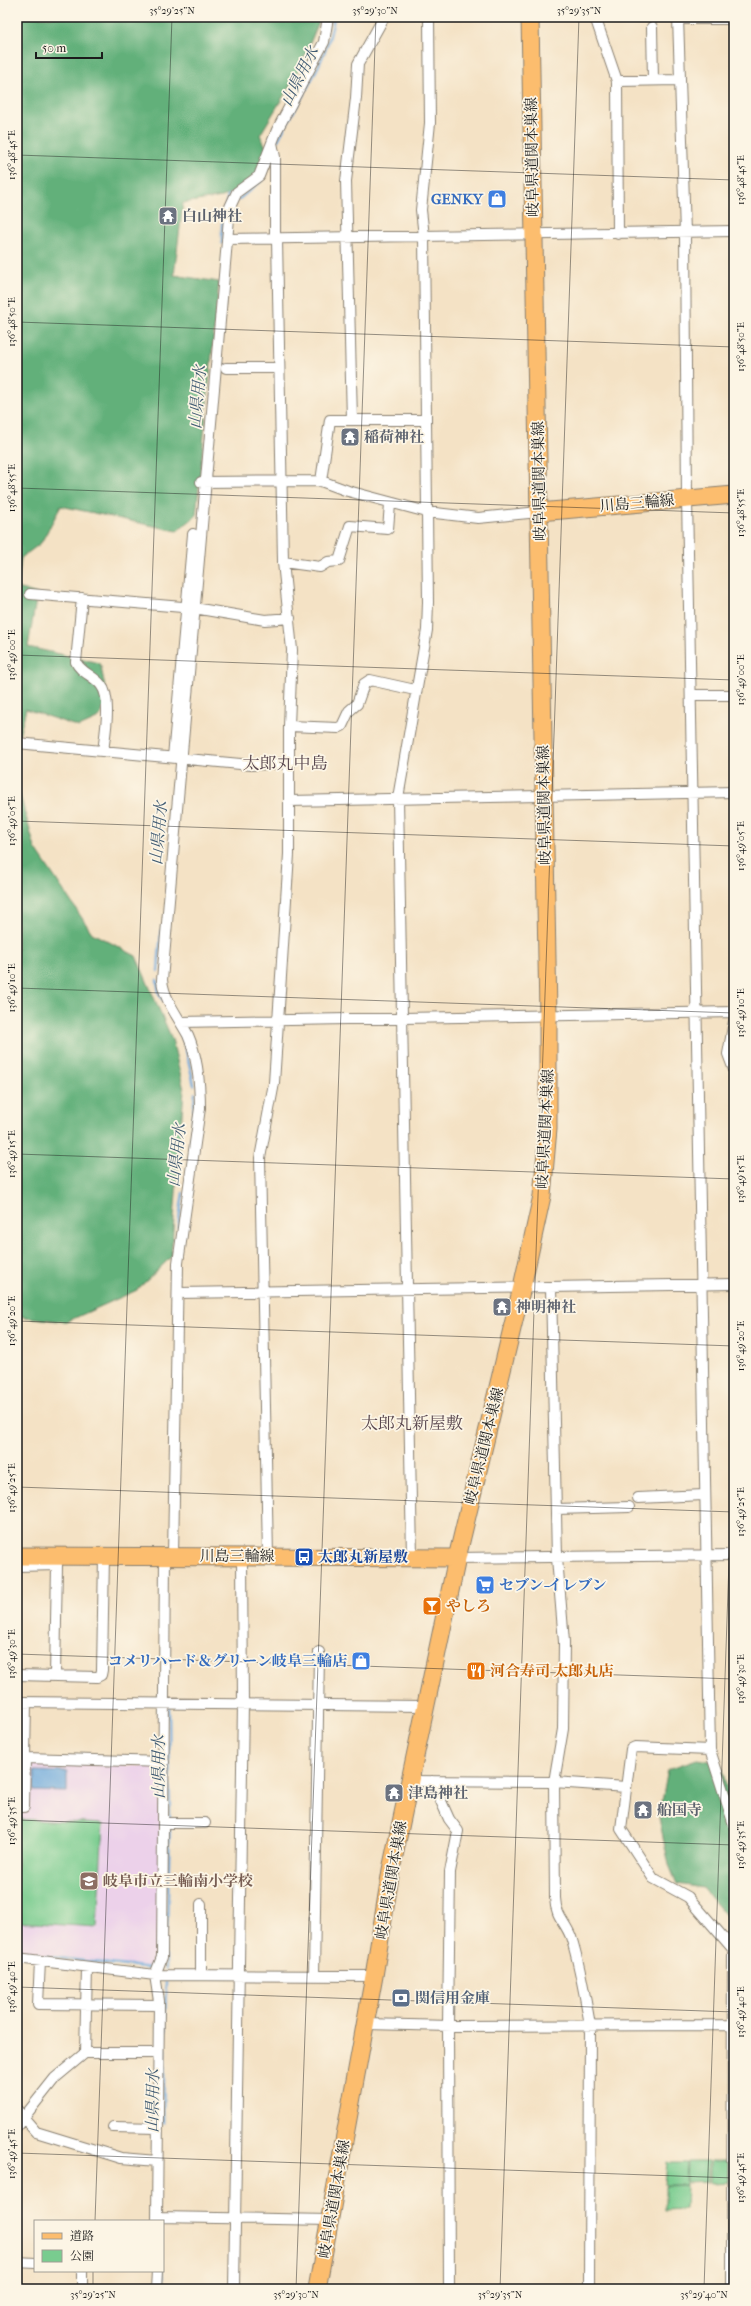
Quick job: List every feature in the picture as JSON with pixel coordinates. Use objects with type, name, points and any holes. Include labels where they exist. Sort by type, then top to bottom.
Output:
[{"type":"main road","name":"岐阜県道関本巣線","points":[[317,2289],[374,1976],[391,1870],[409,1781],[457,1558],[522,1287],[546,1170],[548,1129],[548,1015],[530,17]]},
{"type":"main road","name":"川島三輪線","points":[[539,512],[734,495]]},
{"type":"main road","name":"川島三輪線","points":[[17,1556],[457,1558]]},
{"type":"street","points":[[328,17],[324,42],[277,130],[259,176],[237,192],[232,199],[230,207],[190,608],[177,758],[162,980],[163,990],[189,1038],[199,1077],[200,1108],[182,1232],[178,1293],[169,1556],[169,1703],[164,1762],[162,1957],[155,1975],[159,2005],[157,2161],[160,2218],[330,2220]]},
{"type":"street","points":[[352,420],[346,181],[356,98],[358,64],[384,17]]},
{"type":"street","points":[[412,1557],[398,798],[428,616],[424,236],[421,210],[430,123],[429,17]]},
{"type":"street","points":[[595,17],[616,81],[618,234]]},
{"type":"street","points":[[734,18],[678,18],[685,233],[687,498],[705,1556],[710,1750],[734,1826]]},
{"type":"street","points":[[652,27],[653,80]]},
{"type":"street","points":[[616,81],[679,80]]},
{"type":"street","points":[[268,1556],[260,1158],[274,1083],[289,854],[288,763],[292,650],[290,618],[283,562],[280,482],[275,157],[272,143]]},
{"type":"street","points":[[227,239],[685,233],[734,231]]},
{"type":"street","points":[[226,368],[279,368]]},
{"type":"street","points":[[321,481],[330,420],[426,420]]},
{"type":"street","points":[[203,483],[321,481],[390,504],[427,512],[478,518],[539,512]]},
{"type":"street","points":[[283,562],[320,567],[328,562],[339,561],[350,526],[388,528],[390,504]]},
{"type":"street","points":[[190,608],[193,534]]},
{"type":"street","points":[[30,594],[190,608],[265,620],[290,618]]},
{"type":"street","points":[[82,598],[76,662],[78,667],[102,686],[106,694],[107,707],[103,751]]},
{"type":"street","points":[[289,726],[338,728],[342,726],[349,711],[357,704],[364,684],[370,680],[415,690]]},
{"type":"street","points":[[691,695],[734,695]]},
{"type":"street","points":[[17,743],[251,765],[288,763]]},
{"type":"street","points":[[289,801],[734,792]]},
{"type":"street","points":[[181,1022],[734,1012]]},
{"type":"street","points":[[734,1021],[728,1054],[734,1070]]},
{"type":"street","points":[[178,1293],[263,1293],[734,1284]]},
{"type":"street","points":[[551,1287],[557,1558],[564,1642],[563,1723],[554,1782],[556,1911],[570,1936],[586,1998],[590,2025],[589,2289]]},
{"type":"street","points":[[638,1498],[704,1495]]},
{"type":"street","points":[[556,1509],[629,1508]]},
{"type":"street","points":[[457,1558],[734,1555]]},
{"type":"street","points":[[17,1675],[97,1677],[100,1675],[102,1670],[104,1556]]},
{"type":"street","points":[[234,2289],[243,1704],[242,1557]]},
{"type":"street","points":[[17,1566],[57,1565],[55,1676]]},
{"type":"street","points":[[314,1976],[319,1652]]},
{"type":"street","points":[[17,1807],[24,1807],[25,1758],[21,1702],[305,1705],[318,1703],[426,1706]]},
{"type":"street","points":[[710,1750],[635,1747],[631,1749],[629,1754],[621,1829],[653,1878],[688,1897],[733,1950],[732,2289]]},
{"type":"street","points":[[25,1758],[164,1762]]},
{"type":"street","points":[[409,1781],[554,1782],[626,1787]]},
{"type":"street","points":[[432,1781],[449,1819],[458,1831],[450,1872],[448,2025],[449,2289]]},
{"type":"street","points":[[164,1823],[205,1824]]},
{"type":"street","points":[[201,1904],[201,1975]]},
{"type":"street","points":[[17,1958],[87,1968],[155,1975],[374,1976]]},
{"type":"street","points":[[40,1961],[38,2004],[159,2005]]},
{"type":"street","points":[[85,2053],[87,1968]]},
{"type":"street","points":[[365,2024],[733,2025]]},
{"type":"street","points":[[157,2161],[121,2158],[36,2132],[19,2118],[55,2078],[85,2053],[158,2053]]},
{"type":"street","points":[[113,2127],[158,2128]]},
{"type":"street","points":[[17,2262],[34,2263]]},
{"type":"street","points":[[82,2272],[82,2289]]},
{"type":"street","points":[[156,2289],[157,2272]]},
{"type":"shaded area","name":"岐阜市立三輪南小学校","points":[[33,1762],[162,1767],[158,1962],[153,1968],[17,1951],[17,1811],[28,1810],[29,1766]]},
{"type":"green space","points":[[17,17],[321,17],[297,74],[260,135],[272,158],[253,185],[222,197],[183,203],[174,275],[219,282],[196,516],[177,531],[61,506],[41,543],[21,558],[18,588],[37,594],[28,647],[100,663],[108,700],[99,718],[79,727],[26,709],[17,743]]},
{"type":"green space","points":[[17,785],[35,848],[92,933],[136,956],[172,1039],[184,1090],[171,1257],[137,1290],[66,1322],[17,1316]]},
{"type":"green space","points":[[697,1759],[721,1763],[734,1822],[732,1850],[734,1925],[703,1888],[677,1884],[669,1865],[659,1818],[668,1769]]},
{"type":"green space","points":[[17,1819],[103,1824],[97,1927],[17,1922]]},
{"type":"green space","points":[[688,2161],[708,2161],[708,2182],[687,2183]]},
{"type":"green space","points":[[710,2161],[732,2161],[731,2182],[710,2183]]},
{"type":"green space","points":[[667,2162],[687,2162],[686,2185],[665,2185]]},
{"type":"green space","points":[[686,2185],[685,2209],[665,2210],[665,2186]]},
{"type":"water","points":[[34,1771],[67,1772],[67,1792],[34,1791]]},
{"type":"waterway","name":"山県用水","points":[[278,140],[326,50],[334,17]]},
{"type":"waterway","name":"山県用水","points":[[238,200],[261,181],[262,178]]},
{"type":"waterway","name":"山県用水","points":[[222,243],[222,225],[228,195]]},
{"type":"waterway","name":"山県用水","points":[[158,971],[161,930]]},
{"type":"waterway","name":"山県用水","points":[[157,980],[159,993],[163,1000]]},
{"type":"waterway","name":"山県用水","points":[[177,1026],[184,1041],[194,1085]]},
{"type":"waterway","name":"山県用水","points":[[190,1146],[195,1093]]},
{"type":"waterway","name":"山県用水","points":[[178,1227],[183,1193]]},
{"type":"waterway","name":"山県用水","points":[[169,1707],[170,1820]]},
{"type":"waterway","name":"山県用水","points":[[167,1931],[170,1825]]},
{"type":"waterway","name":"山県用水","points":[[17,1953],[152,1969]]},
{"type":"waterway","name":"山県用水","points":[[166,1956],[166,1970]]},
{"type":"waterway","name":"山県用水","points":[[163,2123],[166,1982]]},
{"type":"waterway","name":"山県用水","points":[[162,2272],[163,2289]]},
{"type":"place","name":"GENKY","points":[[497,199]]},
{"type":"place","name":"白山神社","points":[[168,216]]},
{"type":"place","name":"稲荷神社","points":[[350,437]]},
{"type":"place","name":"神明神社","points":[[502,1307]]},
{"type":"place","name":"太郎丸新屋敷","points":[[304,1557]]},
{"type":"place","name":"セブン-イレブン","points":[[485,1585]]},
{"type":"place","name":"やしろ","points":[[432,1606]]},
{"type":"place","name":"コメリハード＆グリーン岐阜三輪店","points":[[361,1661]]},
{"type":"place","name":"河合寿司 太郎丸店","points":[[476,1671]]},
{"type":"place","name":"津島神社","points":[[394,1793]]},
{"type":"place","name":"船国寺","points":[[643,1810]]},
{"type":"place","name":"岐阜市立三輪南小学校","points":[[89,1881]]},
{"type":"place","name":"関信用金庫","points":[[401,1998]]},
{"type":"district","name":"太郎丸中島","points":[[285,763]]},
{"type":"district","name":"太郎丸新屋敷","points":[[412,1423]]}]
